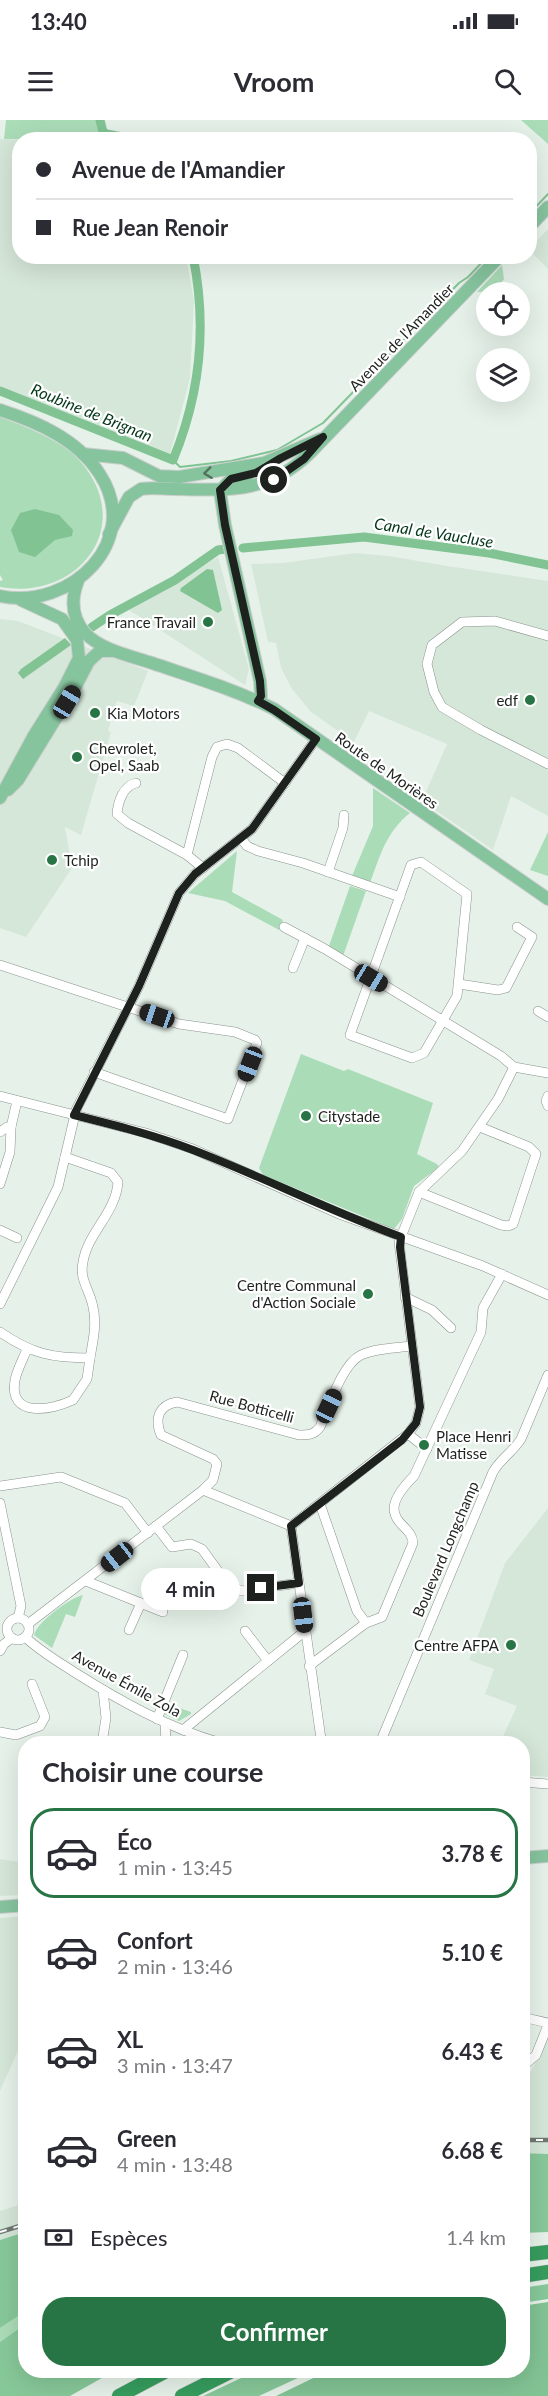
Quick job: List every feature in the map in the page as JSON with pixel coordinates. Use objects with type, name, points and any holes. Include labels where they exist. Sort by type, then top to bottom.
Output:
[{"type":"highway","points":[[530,2254],[548,2252]]},
{"type":"highway","points":[[530,2275],[548,2272]]},
{"type":"highway","points":[[119,2396],[153,2378]]},
{"type":"highway","points":[[182,2396],[218,2378]]},
{"type":"main road","points":[[537,219],[548,207]]},
{"type":"main road","name":"Avenue de l'Amandier","points":[[78,581],[99,557],[129,497],[141,489],[239,490],[274,480],[304,459],[492,264]]},
{"type":"main road","points":[[0,410],[43,427],[72,444],[96,468],[106,485],[112,511],[109,534]]},
{"type":"main road","name":"Avenue de l'Amandier","points":[[83,454],[123,458],[148,472],[167,477],[245,468],[281,458],[323,437]]},
{"type":"main road","points":[[258,701],[261,696],[260,681],[229,543],[220,490],[231,479],[256,473],[281,458]]},
{"type":"main road","points":[[0,596],[17,598],[55,593],[78,581]]},
{"type":"main road","points":[[78,581],[73,595],[73,610],[84,632],[89,662]]},
{"type":"main road","points":[[0,798],[77,666],[79,651],[77,640],[62,619],[17,598]]},
{"type":"main road","name":"Route de Morières","points":[[84,632],[97,642],[119,652],[258,701],[274,710],[548,899]]},
{"type":"main road","points":[[0,798],[18,780],[89,662],[100,651],[119,652]]},
{"type":"main road","name":"Route de Morières","points":[[519,880],[548,892]]},
{"type":"main road","points":[[530,1857],[548,1856]]},
{"type":"main road","points":[[0,1907],[18,1906]]},
{"type":"street","points":[[548,636],[495,621],[462,622],[432,645],[427,664],[434,692],[442,706],[481,730],[548,764]]},
{"type":"street","points":[[0,1304],[58,1187],[74,1115],[129,1006],[179,893],[202,868],[241,838],[261,818],[316,739]]},
{"type":"street","points":[[187,855],[212,757],[217,747],[227,744],[238,748],[285,783]]},
{"type":"street","points":[[136,783],[130,784],[124,790],[117,814],[128,823],[187,855],[202,868]]},
{"type":"street","points":[[328,872],[343,828],[344,815]]},
{"type":"street","points":[[241,838],[247,846],[258,851],[303,863],[400,897]]},
{"type":"street","points":[[421,862],[467,894],[458,996],[424,1053],[412,1059],[350,1035],[371,978],[411,865],[421,862]]},
{"type":"street","points":[[284,927],[501,1056],[514,1067],[548,1073]]},
{"type":"street","points":[[459,984],[498,990],[506,988],[532,937],[518,927]]},
{"type":"street","points":[[293,968],[305,938]]},
{"type":"street","points":[[0,965],[179,1024],[226,1030],[255,1040],[256,1047],[230,1116],[225,1119],[94,1072]]},
{"type":"street","points":[[538,1011],[548,1017]]},
{"type":"street","points":[[291,1526],[408,1434],[416,1423],[420,1407],[405,1297],[401,1237],[419,1191],[462,1151],[498,1099],[514,1067]]},
{"type":"street","points":[[0,1096],[146,1133],[192,1149],[339,1214],[502,1274],[548,1295]]},
{"type":"street","points":[[548,1096],[546,1101],[548,1106]]},
{"type":"street","points":[[0,1184],[10,1152],[11,1127],[17,1101]]},
{"type":"street","points":[[0,1132],[11,1127]]},
{"type":"street","points":[[419,1191],[501,1225],[513,1224],[536,1154],[529,1147],[480,1127]]},
{"type":"street","points":[[27,1350],[17,1371],[14,1387],[17,1400],[21,1405],[40,1409],[73,1400],[87,1379],[94,1315],[93,1305],[84,1286],[82,1268],[85,1251],[94,1233],[108,1215],[118,1182],[111,1173],[64,1157]]},
{"type":"street","points":[[0,1230],[17,1238]]},
{"type":"street","points":[[309,1666],[366,1623],[382,1617],[412,1543],[412,1536],[395,1515],[394,1508],[403,1487],[414,1476],[481,1332],[483,1308],[502,1274]]},
{"type":"street","points":[[405,1297],[432,1310],[451,1328]]},
{"type":"street","points":[[0,1332],[27,1350],[53,1357],[90,1358]]},
{"type":"street","name":"Rue Botticelli","points":[[203,1490],[213,1480],[217,1464],[213,1459],[161,1435],[157,1420],[159,1411],[163,1407],[177,1402],[309,1436],[320,1427],[347,1366],[359,1356],[376,1350],[412,1346]]},
{"type":"street","name":"Boulevard Longchamp","points":[[383,1736],[493,1472],[521,1439],[548,1375]]},
{"type":"street","points":[[408,1434],[427,1449]]},
{"type":"street","points":[[0,1486],[61,1477],[124,1503],[172,1547],[191,1544],[202,1549],[228,1585],[242,1591],[299,1583]]},
{"type":"street","points":[[28,1624],[203,1490],[291,1526]]},
{"type":"street","points":[[0,1503],[21,1606],[18,1618],[4,1626],[12,1638],[19,1640],[25,1637],[28,1624]]},
{"type":"street","points":[[320,1504],[357,1611],[366,1623]]},
{"type":"street","points":[[291,1526],[321,1736]]},
{"type":"street","points":[[86,1581],[163,1612]]},
{"type":"street","points":[[129,1630],[141,1603]]},
{"type":"street","points":[[18,1618],[28,1624]]},
{"type":"street","points":[[245,1631],[268,1661]]},
{"type":"street","points":[[183,1730],[305,1631]]},
{"type":"street","name":"Avenue Émile Zola","points":[[25,1637],[38,1649],[103,1690],[161,1721],[201,1736]]},
{"type":"street","points":[[0,1652],[4,1644],[12,1638]]},
{"type":"street","points":[[164,1736],[161,1721],[183,1655]]},
{"type":"street","points":[[0,1732],[16,1735],[40,1726],[45,1717],[32,1684]]},
{"type":"street","points":[[103,1690],[106,1718],[103,1736]]},
{"type":"street","points":[[530,1783],[548,1784]]},
{"type":"street","points":[[530,2019],[548,2024],[536,2055],[530,2060]]},
{"type":"shaded area","points":[[6,120],[96,120],[102,132],[12,132],[12,139],[4,139]]},
{"type":"shaded area","points":[[521,120],[548,120],[548,144],[537,132]]},
{"type":"shaded area","points":[[0,139],[12,140],[12,264],[187,264],[194,300],[190,378],[170,454],[0,386]]},
{"type":"shaded area","points":[[548,229],[548,269],[537,258],[537,241]]},
{"type":"shaded area","points":[[502,265],[504,279],[502,282],[486,282]]},
{"type":"shaded area","points":[[0,417],[32,430],[64,447],[80,461],[96,486],[103,510],[100,533],[91,554],[75,570],[53,582],[28,588],[0,587],[0,581],[3,580],[0,575]]},
{"type":"shaded area","points":[[35,509],[59,515],[73,530],[72,536],[55,540],[35,557],[19,552],[11,530],[20,513]]},
{"type":"shaded area","points":[[355,553],[389,556],[548,581],[548,816],[511,796],[493,850],[422,801],[447,744],[369,711],[354,742],[311,712],[292,689],[281,668],[276,643],[268,642],[251,564],[283,563]]},
{"type":"shaded area","points":[[218,557],[249,669],[245,685],[129,610]]},
{"type":"shaded area","points":[[207,569],[213,570],[222,610],[218,613],[180,591]]},
{"type":"shaded area","points":[[0,619],[18,621],[148,671],[134,706],[117,701],[108,731],[111,732],[81,835],[65,827],[72,868],[26,937],[0,928]]},
{"type":"shaded area","points":[[65,638],[71,645],[23,679],[18,673],[21,669]]},
{"type":"shaded area","points":[[373,788],[410,813],[389,836],[370,883],[352,876],[373,826]]},
{"type":"shaded area","points":[[548,832],[548,876],[530,870]]},
{"type":"shaded area","points":[[237,851],[232,892],[283,920],[279,930],[225,901],[188,893]]},
{"type":"shaded area","points":[[350,886],[366,891],[343,956],[329,946]]},
{"type":"shaded area","points":[[301,1054],[344,1071],[348,1069],[433,1103],[417,1154],[439,1167],[414,1186],[402,1219],[394,1229],[263,1175],[259,1168]]},
{"type":"shaded area","name":"Centre AFPA","points":[[548,1508],[548,1777],[530,1776],[530,1736],[503,1736],[517,1706],[485,1694],[494,1669],[469,1660],[505,1563]]},
{"type":"shaded area","points":[[83,1595],[75,1617],[66,1614],[52,1648],[34,1635],[42,1623],[55,1611]]},
{"type":"shaded area","points":[[168,1704],[191,1712],[191,1714],[179,1721],[164,1714]]},
{"type":"shaded area","points":[[0,1859],[18,1862],[18,1895],[0,1896]]},
{"type":"shaded area","points":[[18,1917],[18,2051],[0,2091],[0,1918]]},
{"type":"shaded area","points":[[548,2038],[548,2154],[530,2153],[530,2073]]},
{"type":"shaded area","points":[[530,2153],[548,2154],[548,2232],[530,2233]]},
{"type":"shaded area","points":[[18,2205],[18,2234],[0,2240],[0,2211]]},
{"type":"shaded area","points":[[18,2234],[18,2316],[0,2328],[0,2240]]},
{"type":"shaded area","points":[[548,2284],[548,2299],[530,2302],[530,2287]]},
{"type":"shaded area","points":[[548,2302],[548,2396],[276,2396],[313,2378],[530,2378],[530,2305]]},
{"type":"shaded area","points":[[18,2316],[18,2329],[0,2342],[0,2328]]},
{"type":"shaded area","points":[[18,2329],[18,2378],[102,2378],[70,2396],[0,2396],[0,2342]]},
{"type":"shaded area","points":[[241,2378],[298,2378],[259,2396],[203,2396]]},
{"type":"waterway","points":[[100,120],[103,132]]},
{"type":"waterway","points":[[537,206],[548,194]]},
{"type":"waterway","name":"Roubine de Brignan","points":[[0,391],[173,460],[189,410],[198,360],[200,308],[194,264]]},
{"type":"waterway","points":[[173,460],[180,467],[231,461],[277,450],[323,423],[459,283],[480,264]]},
{"type":"waterway","name":"Canal de Vaucluse","points":[[243,548],[364,537],[489,553],[548,565]]},
{"type":"waterway","name":"Canal de Vaucluse","points":[[92,627],[175,580],[218,550],[226,549]]},
{"type":"railway","points":[[530,2140],[548,2140]]},
{"type":"railway","points":[[0,2232],[18,2226]]},
{"type":"place","name":"France Travail","points":[[208,622]]},
{"type":"place","name":"edf","points":[[530,700]]},
{"type":"place","name":"Kia Motors","points":[[95,713]]},
{"type":"place","name":"Chevrolet, Opel, Saab","points":[[77,757]]},
{"type":"place","name":"Tchip","points":[[52,860]]},
{"type":"place","name":"Citystade","points":[[306,1116]]},
{"type":"place","name":"Centre Communal d'Action Sociale","points":[[368,1294]]},
{"type":"place","name":"Place Henri Matisse","points":[[424,1445]]},
{"type":"place","name":"Centre AFPA","points":[[511,1645]]},
{"type":"route","points":[[261,1588],[299,1583],[291,1526],[402,1440],[416,1423],[420,1407],[405,1297],[399,1242],[401,1237],[339,1214],[192,1149],[146,1133],[74,1115],[149,965],[179,893],[195,874],[252,829],[316,739],[258,701],[261,696],[260,681],[221,509],[220,490],[231,479],[265,469],[281,458],[323,437],[304,459],[274,480]]}]
